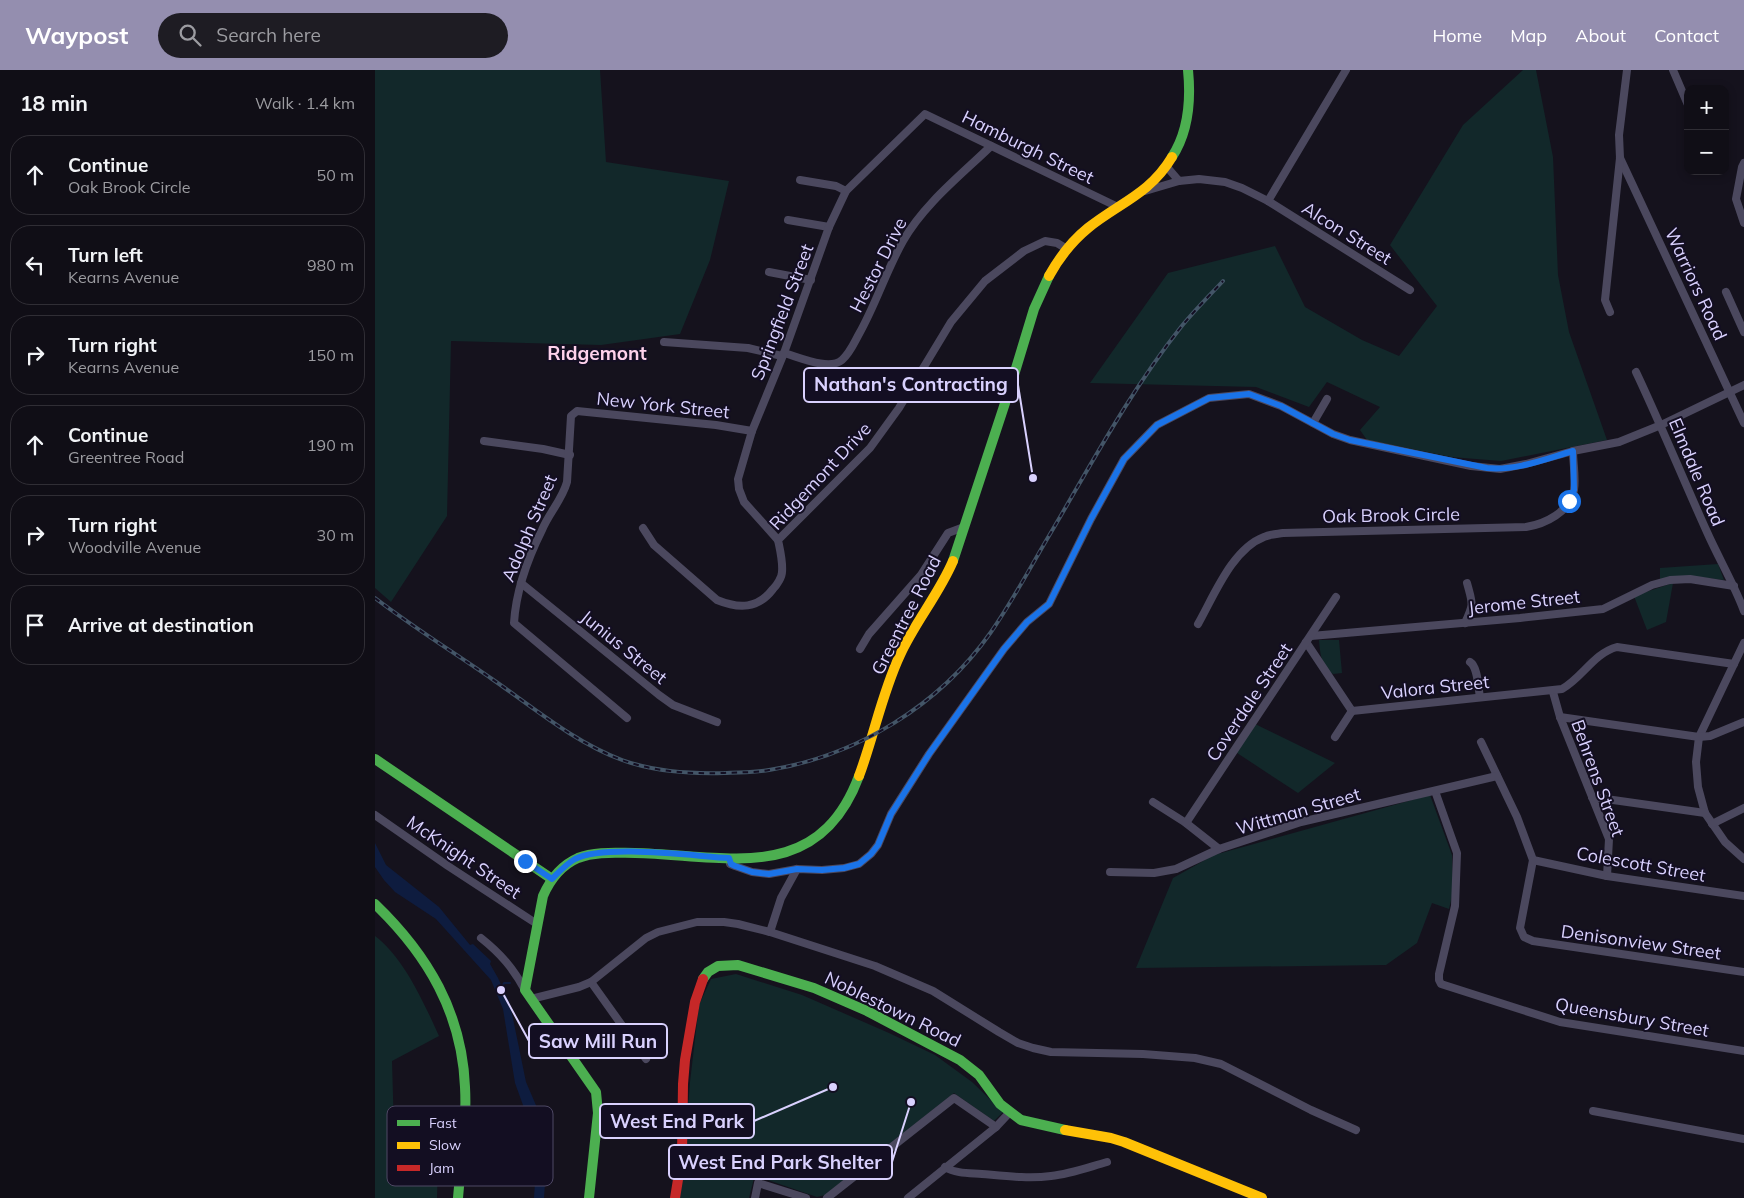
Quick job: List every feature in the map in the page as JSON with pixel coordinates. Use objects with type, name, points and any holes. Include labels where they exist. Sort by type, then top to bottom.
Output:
[{"type":"main road","name":"Greentree Road","points":[[525,990],[543,896],[552,879],[575,859],[588,854],[641,852],[756,858],[799,849],[821,834],[836,818],[851,794],[859,775],[889,679],[898,658],[952,563],[1003,413],[1039,296],[1057,263],[1067,249],[1087,228],[1143,191],[1167,167],[1184,133],[1189,106],[1188,70]]},
{"type":"main road","points":[[375,759],[552,879]]},
{"type":"main road","points":[[375,904],[397,924],[421,954],[443,994],[454,1023],[461,1054],[465,1087],[464,1106]]},
{"type":"main road","points":[[375,915],[395,935],[418,965],[436,998],[450,1040],[455,1072],[457,1106]]},
{"type":"main road","name":"Noblestown Road","points":[[675,1198],[683,1151],[683,1087],[685,1057],[690,1028],[701,980],[709,970],[721,965],[738,965],[795,982],[814,988],[867,1011],[960,1060],[979,1075],[1000,1104],[1021,1120],[1124,1142],[1262,1198]]},
{"type":"main road","points":[[525,990],[596,1092],[598,1113],[589,1198]]},
{"type":"street","points":[[1267,201],[1346,70]]},
{"type":"street","points":[[1610,312],[1605,300],[1620,158],[1619,135],[1627,70]]},
{"type":"street","points":[[1673,70],[1684,95]]},
{"type":"street","name":"Hamburgh Street","points":[[925,114],[1118,207]]},
{"type":"street","name":"Springfield Street","points":[[778,540],[744,502],[739,489],[738,479],[752,431],[811,280],[829,227],[846,191],[925,114]]},
{"type":"street","name":"Hestor Drive","points":[[663,342],[749,348],[823,364],[833,364],[841,360],[851,349],[871,314],[896,256],[911,228],[923,212],[991,146]]},
{"type":"street","name":"Warriors Road","points":[[1620,158],[1744,423]]},
{"type":"street","points":[[1744,163],[1737,199],[1744,223]]},
{"type":"street","points":[[1167,167],[1179,181]]},
{"type":"street","name":"Alcon Street","points":[[1143,191],[1179,181],[1199,179],[1225,182],[1242,188],[1267,201],[1410,290]]},
{"type":"street","points":[[800,180],[836,186],[846,191]]},
{"type":"street","points":[[788,220],[829,227]]},
{"type":"street","name":"Ridgemont Drive","points":[[643,528],[654,545],[717,600],[742,607],[755,604],[765,598],[782,573],[778,540],[870,448],[899,408],[951,322],[985,282],[1024,251],[1045,241],[1057,243],[1067,249]]},
{"type":"street","points":[[769,272],[811,280]]},
{"type":"street","points":[[1726,292],[1744,332]]},
{"type":"street","name":"Elmdale Road","points":[[1636,372],[1744,611]]},
{"type":"street","points":[[729,858],[731,864],[735,866],[752,872],[769,874],[797,869],[822,870],[844,868],[859,864],[871,854],[878,845],[891,814],[941,738],[1004,649],[1027,622],[1049,604],[1091,519],[1124,459],[1157,425],[1209,398],[1249,394],[1281,406],[1333,434],[1350,440],[1500,469],[1619,442],[1661,425],[1744,385]]},
{"type":"street","points":[[1313,423],[1327,399]]},
{"type":"street","name":"New York Street","points":[[571,416],[577,412],[716,425],[752,431]]},
{"type":"street","name":"Adolph Street","points":[[571,416],[567,482],[564,492],[542,529],[521,583],[515,602],[513,623],[627,718]]},
{"type":"street","points":[[484,441],[543,449],[570,455]]},
{"type":"street","name":"Oak Brook Circle","points":[[1198,624],[1232,564],[1245,548],[1264,537],[1283,533],[1526,527],[1539,525],[1551,519],[1562,510],[1573,495],[1573,451]]},
{"type":"street","points":[[860,649],[869,634],[921,575],[948,533],[965,527]]},
{"type":"street","name":"Jerome Street","points":[[1309,639],[1603,609],[1652,585],[1670,580],[1690,579],[1734,586]]},
{"type":"street","name":"Junius Street","points":[[521,583],[659,695],[673,704],[717,722]]},
{"type":"street","points":[[1465,623],[1472,609],[1467,583]]},
{"type":"street","name":"Coverdale Street","points":[[1186,823],[1336,596]]},
{"type":"street","points":[[1309,639],[1352,711],[1335,737]]},
{"type":"street","points":[[1744,643],[1699,737],[1696,762],[1698,787],[1705,813],[1725,842],[1744,859]]},
{"type":"street","points":[[1553,692],[1571,684],[1592,663],[1610,649],[1624,647],[1734,664]]},
{"type":"street","points":[[1470,662],[1474,665],[1476,671],[1480,697]]},
{"type":"street","name":"Valora Street","points":[[1352,711],[1480,697],[1553,692]]},
{"type":"street","name":"Behrens Street","points":[[1553,692],[1560,717],[1609,839],[1607,876]]},
{"type":"street","points":[[1560,717],[1699,737],[1710,736],[1744,722]]},
{"type":"street","points":[[1481,742],[1517,817],[1533,860]]},
{"type":"street","name":"Wittman Street","points":[[1110,872],[1154,873],[1176,869],[1219,850],[1301,822],[1497,776]]},
{"type":"street","name":"Queensbury Street","points":[[1435,791],[1457,853],[1455,906],[1439,974],[1441,984],[1560,1022],[1744,1051]]},
{"type":"street","points":[[1592,797],[1705,813]]},
{"type":"street","points":[[1153,802],[1186,823],[1219,850]]},
{"type":"street","points":[[1712,824],[1744,808]]},
{"type":"street","name":"McKnight Street","points":[[375,815],[448,866],[537,924]]},
{"type":"street","name":"Colescott Street","points":[[1533,860],[1607,876],[1744,896]]},
{"type":"street","name":"Denisonview Street","points":[[1533,860],[1520,928],[1524,936],[1533,941],[1744,972]]},
{"type":"street","points":[[770,932],[781,898],[797,869]]},
{"type":"street","points":[[531,999],[579,987],[591,982],[646,938],[670,928],[697,922],[724,922],[770,932],[875,966],[933,991],[1018,1043],[1033,1048],[1051,1052],[1195,1058],[1221,1064],[1311,1110],[1356,1130]]},
{"type":"street","points":[[481,938],[498,952],[514,970],[525,990]]},
{"type":"street","points":[[591,982],[645,1059]]},
{"type":"street","points":[[827,1198],[954,1098],[996,1127]]},
{"type":"street","points":[[1593,1111],[1744,1139]]},
{"type":"street","points":[[908,1198],[996,1127],[1010,1112]]},
{"type":"street","points":[[945,1167],[951,1171],[959,1172],[1042,1177],[1063,1174],[1107,1162]]},
{"type":"street","points":[[755,1198],[758,1183],[806,1198]]},
{"type":"green space","points":[[375,70],[600,70],[606,162],[729,181],[710,260],[680,334],[601,345],[451,341],[447,516],[391,602],[375,588]]},
{"type":"green space","points":[[1523,70],[1536,70],[1553,157],[1558,275],[1569,332],[1607,440],[1501,461],[1451,457],[1367,440],[1360,430],[1380,407],[1327,382],[1309,407],[1256,387],[1090,383],[1168,273],[1275,246],[1305,307],[1362,340],[1399,356],[1437,306],[1390,245],[1463,125]]},
{"type":"green space","points":[[1718,564],[1724,580],[1690,576],[1660,580],[1660,568]]},
{"type":"green space","points":[[1673,583],[1666,622],[1647,630],[1634,596]]},
{"type":"green space","points":[[1319,640],[1339,640],[1342,673],[1333,674],[1326,667],[1322,659]]},
{"type":"green space","points":[[1253,723],[1335,763],[1298,793],[1234,751]]},
{"type":"green space","points":[[1430,795],[1452,855],[1453,892],[1449,909],[1432,903],[1417,943],[1386,965],[1136,968],[1173,878],[1214,855]]},
{"type":"green space","points":[[375,936],[395,956],[404,969],[420,996],[439,1036],[392,1061],[393,1106],[387,1106],[387,1186],[437,1186],[437,1198],[375,1198]]},
{"type":"green space","points":[[736,974],[802,995],[935,1055],[972,1082],[1003,1112],[994,1121],[954,1093],[825,1195],[817,1197],[762,1178],[754,1178],[749,1198],[678,1198],[683,1173],[690,1082],[699,1005],[711,979]]},
{"type":"water","points":[[375,843],[386,865],[439,907],[470,945],[473,944],[491,961],[490,964],[510,1004],[526,1082],[536,1106],[523,1106],[515,1083],[503,1009],[491,980],[436,919],[395,892],[375,867]]},
{"type":"water","points":[[535,1186],[545,1186],[544,1198],[534,1198]]},
{"type":"waterway","points":[[501,989],[504,983],[510,983]]},
{"type":"railway","points":[[375,598],[555,724],[587,744],[622,760],[672,771],[698,773],[746,772],[763,771],[802,763],[834,753],[894,723],[922,704],[970,658],[991,632],[1007,607],[1129,401],[1181,327],[1223,281]]},
{"type":"traffic: fast","points":[[1172,157],[1178,147],[1185,126],[1189,104],[1188,70]]},
{"type":"traffic: fast","points":[[953,561],[1034,309],[1049,276]]},
{"type":"traffic: fast","points":[[375,759],[552,879]]},
{"type":"traffic: fast","points":[[589,1198],[598,1113],[596,1092],[525,990],[543,896],[549,884],[572,861],[592,854],[635,853],[735,859],[766,856],[794,849],[819,835],[841,811],[859,776]]},
{"type":"traffic: fast","points":[[375,904],[411,944],[439,987],[457,1034],[465,1087],[465,1106]]},
{"type":"traffic: fast","points":[[703,979],[708,972],[718,966],[738,965],[814,988],[867,1011],[960,1060],[979,1075],[1000,1104],[1021,1120],[1065,1130]]},
{"type":"traffic: fast","points":[[458,1198],[459,1186]]},
{"type":"traffic: slow","points":[[1049,276],[1077,238],[1100,219],[1144,189],[1163,170],[1172,157]]},
{"type":"traffic: slow","points":[[859,776],[888,684],[900,655],[953,561]]},
{"type":"traffic: slow","points":[[1065,1130],[1124,1142],[1262,1198]]},
{"type":"traffic: jam","points":[[675,1198],[682,1155],[685,1060],[695,1002],[703,979]]},
{"type":"place","name":"Nathan's Contracting","points":[[1033,478]]},
{"type":"place","name":"Saw Mill Run","points":[[501,990]]},
{"type":"place","name":"West End Park","points":[[833,1087]]},
{"type":"place","name":"West End Park Shelter","points":[[911,1102]]},
{"type":"district","name":"Ridgemont","points":[[597,353]]},
{"type":"route","points":[[525,861],[552,879],[567,864],[588,854],[641,852],[729,858],[731,864],[735,866],[752,872],[769,874],[797,869],[822,870],[844,868],[866,860],[878,845],[891,814],[929,754],[1004,649],[1027,622],[1049,604],[1091,519],[1124,459],[1157,425],[1209,398],[1249,394],[1281,406],[1333,434],[1350,440],[1471,466],[1500,469],[1573,451],[1574,490],[1569,501]]}]
